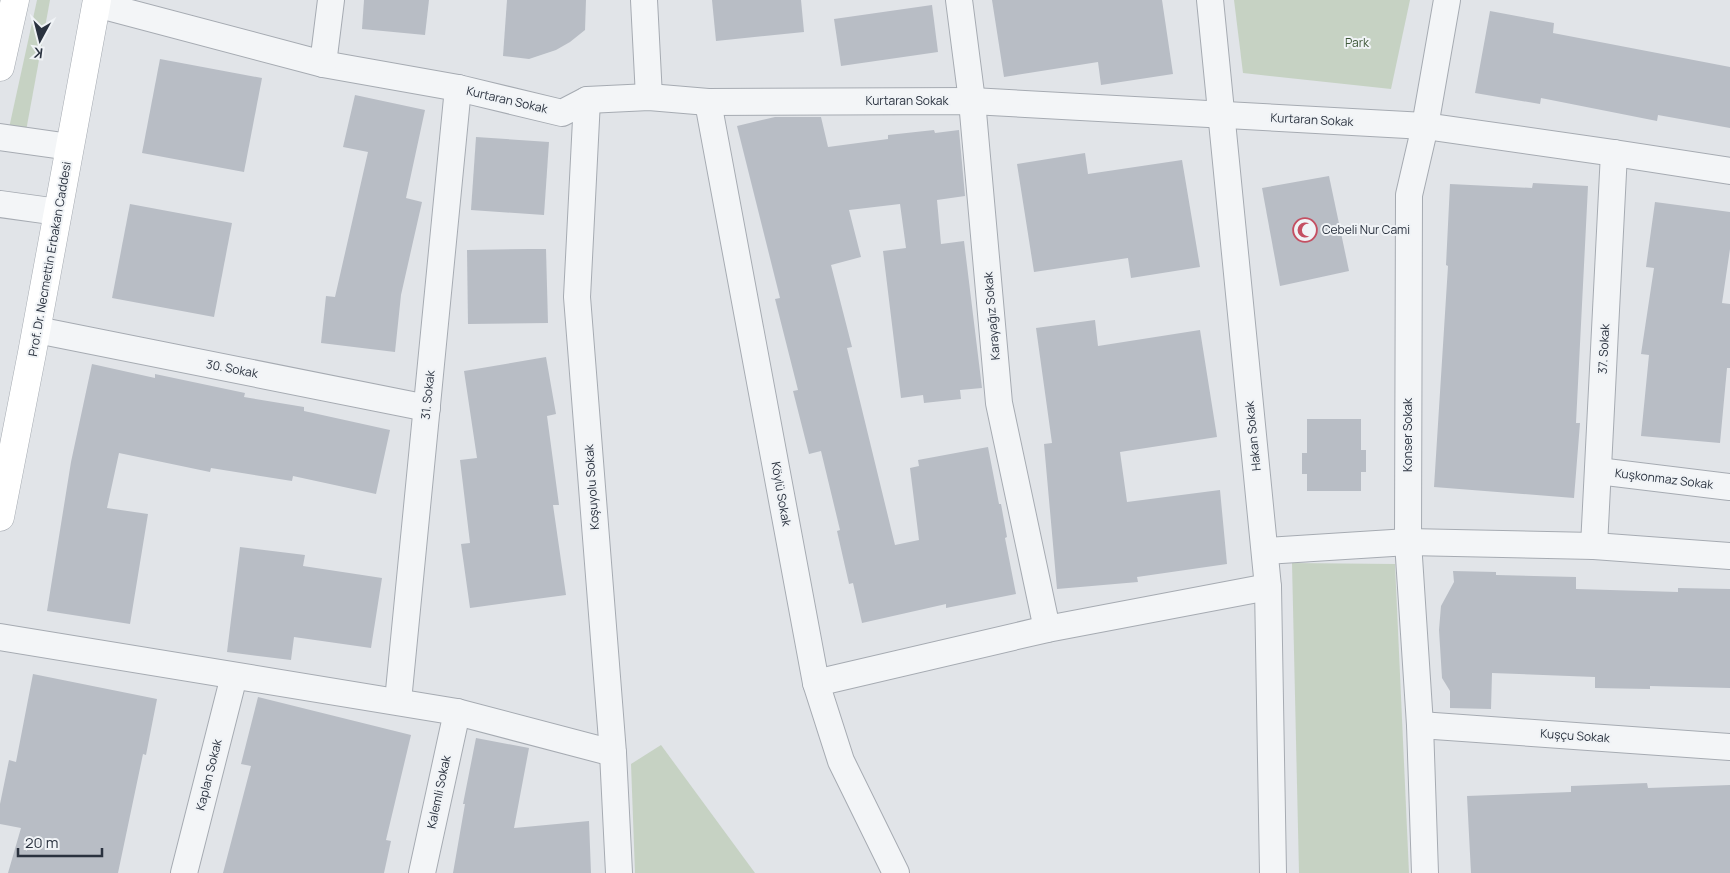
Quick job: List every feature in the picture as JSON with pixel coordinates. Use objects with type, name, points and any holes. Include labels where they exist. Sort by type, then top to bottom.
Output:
[{"type":"main road","points":[[0,67],[15,0]]},
{"type":"main road","name":"Prof. Dr. Necmettin Erbakan Caddesi","points":[[0,517],[37,330],[97,2]]},
{"type":"street","points":[[322,64],[331,0]]},
{"type":"street","points":[[644,0],[649,97]]},
{"type":"street","name":"Karayağız Sokak","points":[[959,0],[972,101],[1000,403],[1047,629]]},
{"type":"street","name":"Hakan Sokak","points":[[1210,0],[1268,587],[1273,873]]},
{"type":"street","name":"Konser Sokak","points":[[1425,873],[1420,725],[1408,542],[1409,195],[1425,126],[1447,0]]},
{"type":"street","name":"Kurtaran Sokak","points":[[97,2],[322,64],[458,88],[562,113],[587,100],[649,97],[708,102],[972,101],[1425,126],[1614,152],[1730,172]]},
{"type":"street","name":"31. Sokak","points":[[398,701],[458,88]]},
{"type":"street","name":"Koşuyolu Sokak","points":[[587,100],[577,298],[613,753],[619,873]]},
{"type":"street","name":"Köylü Sokak","points":[[708,102],[816,683],[841,761],[896,873]]},
{"type":"street","points":[[0,137],[70,147]]},
{"type":"street","name":"37. Sokak","points":[[1594,546],[1614,152]]},
{"type":"street","points":[[0,204],[58,212]]},
{"type":"street","name":"30. Sokak","points":[[37,330],[427,408]]},
{"type":"street","name":"Kuşkonmaz Sokak","points":[[1598,471],[1730,487]]},
{"type":"street","points":[[1265,551],[1408,542],[1594,546],[1730,556]]},
{"type":"street","points":[[816,683],[1047,629],[1268,587]]},
{"type":"street","points":[[0,637],[457,712],[613,753]]},
{"type":"street","name":"Kaplan Sokak","points":[[184,873],[234,676]]},
{"type":"street","name":"Kalemli Sokak","points":[[422,873],[457,712]]},
{"type":"street","name":"Kuşçu Sokak","points":[[1420,725],[1730,747]]},
{"type":"green space","points":[[37,0],[50,0],[26,131],[9,128]]},
{"type":"green space","name":"Park","points":[[1234,0],[1410,0],[1391,89],[1243,73]]},
{"type":"green space","points":[[1292,563],[1395,564],[1409,873],[1299,873]]},
{"type":"green space","points":[[661,745],[755,873],[635,873],[631,764]]},
{"type":"building","points":[[364,0],[429,0],[425,35],[362,29]]},
{"type":"building","points":[[507,0],[586,0],[585,30],[556,50],[529,59],[503,56]]},
{"type":"building","points":[[712,0],[801,0],[804,32],[716,41]]},
{"type":"building","points":[[992,0],[1162,0],[1173,74],[1101,85],[1098,62],[1004,77]]},
{"type":"building","points":[[932,5],[938,52],[841,66],[834,19]]},
{"type":"building","points":[[1490,11],[1554,23],[1553,33],[1730,67],[1730,128],[1658,115],[1657,121],[1541,98],[1540,104],[1475,93]]},
{"type":"building","points":[[160,59],[262,78],[244,172],[142,153]]},
{"type":"building","points":[[355,95],[425,110],[406,198],[422,202],[401,295],[395,352],[321,343],[326,296],[335,297],[368,152],[343,147]]},
{"type":"building","points":[[775,117],[821,117],[828,147],[888,139],[888,135],[934,130],[935,133],[959,130],[965,196],[937,200],[941,244],[964,241],[982,388],[960,390],[961,399],[924,403],[923,395],[901,398],[883,251],[906,248],[900,204],[849,210],[861,257],[831,265],[852,347],[847,348],[895,545],[919,540],[910,468],[919,466],[918,460],[988,447],[999,504],[1001,504],[1007,537],[1005,538],[1016,594],[946,608],[946,604],[862,623],[853,583],[849,584],[837,531],[840,530],[821,451],[809,454],[793,391],[798,390],[775,299],[780,298],[737,126]]},
{"type":"building","points":[[476,137],[549,142],[544,215],[471,210]]},
{"type":"building","points":[[1085,153],[1088,174],[1182,160],[1200,267],[1131,278],[1128,258],[1034,272],[1017,164]]},
{"type":"building","name":"Cebeli Nur Cami","points":[[1329,176],[1349,271],[1280,286],[1262,188]]},
{"type":"building","points":[[1533,183],[1588,186],[1576,423],[1580,423],[1574,498],[1434,487],[1448,266],[1446,265],[1450,184],[1532,188]]},
{"type":"building","points":[[1655,202],[1730,212],[1730,249],[1722,303],[1730,304],[1730,368],[1727,368],[1720,443],[1641,436],[1649,355],[1641,354],[1654,268],[1646,267]]},
{"type":"building","points":[[130,204],[232,223],[214,317],[112,298]]},
{"type":"building","points":[[546,249],[548,323],[468,324],[467,250]]},
{"type":"building","points":[[1095,320],[1098,346],[1200,330],[1217,437],[1120,452],[1127,502],[1220,490],[1227,564],[1137,577],[1138,582],[1057,589],[1044,444],[1052,443],[1036,328]]},
{"type":"building","points":[[546,357],[556,414],[547,416],[559,505],[553,505],[566,595],[470,608],[461,544],[470,543],[460,460],[477,458],[464,371]]},
{"type":"building","points":[[92,364],[155,378],[155,374],[245,393],[244,397],[304,407],[304,411],[390,430],[376,494],[293,476],[292,481],[211,468],[210,472],[119,453],[107,508],[148,514],[130,624],[47,611],[71,462]]},
{"type":"building","points":[[1307,419],[1361,419],[1361,450],[1366,450],[1366,472],[1361,472],[1361,491],[1307,491],[1307,474],[1302,474],[1302,453],[1307,453]]},
{"type":"building","points":[[240,547],[305,555],[303,566],[382,578],[371,648],[294,637],[291,660],[227,652]]},
{"type":"building","points":[[1453,571],[1496,572],[1496,575],[1576,577],[1576,589],[1678,592],[1678,588],[1730,589],[1730,688],[1650,686],[1650,689],[1595,688],[1595,677],[1492,673],[1491,709],[1450,708],[1450,691],[1442,678],[1439,630],[1441,606],[1454,582]]},
{"type":"building","points":[[33,674],[157,699],[146,755],[143,754],[118,873],[8,873],[21,828],[0,824],[0,804],[9,760],[16,762]]},
{"type":"building","points":[[258,697],[411,735],[386,840],[391,841],[384,873],[223,873],[251,766],[241,764]]},
{"type":"building","points":[[476,738],[529,748],[514,828],[589,821],[591,873],[453,873],[465,804],[463,804]]},
{"type":"building","points":[[1647,783],[1648,788],[1730,785],[1730,873],[1471,873],[1467,796],[1571,792],[1571,786]]},
{"type":"place","name":"Cebeli Nur Cami","points":[[1305,230]]}]
